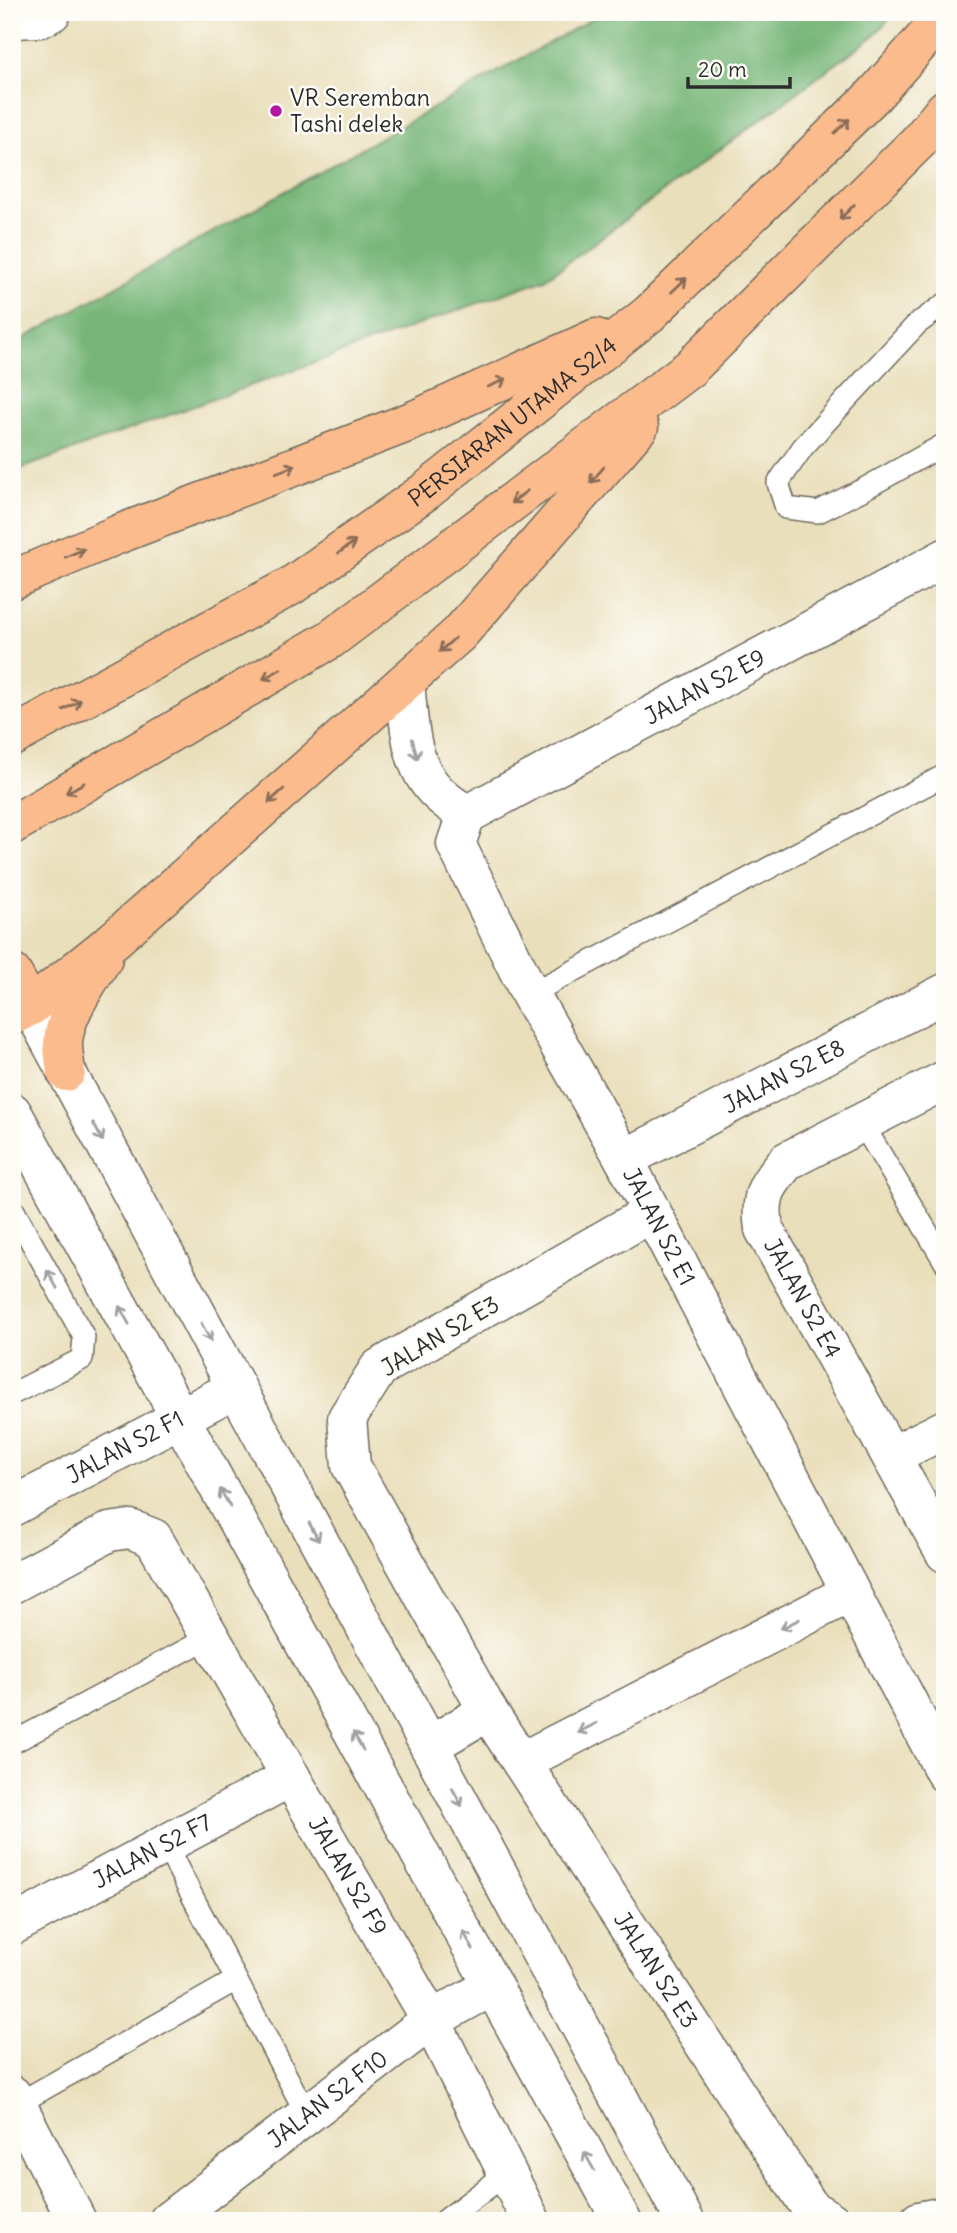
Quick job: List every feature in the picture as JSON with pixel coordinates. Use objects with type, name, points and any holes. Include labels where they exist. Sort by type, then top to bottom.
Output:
[{"type":"main road","name":"PERSIARAN UTAMA S2/4","points":[[12,737],[291,586],[426,491],[649,314],[875,94],[945,15]]},
{"type":"main road","points":[[12,973],[22,1011],[115,939],[459,634],[691,368],[920,140],[945,109]]},
{"type":"main road","points":[[12,580],[119,534],[412,422],[649,314]]},
{"type":"main road","points":[[12,825],[331,639],[691,368]]},
{"type":"main road","points":[[66,1072],[63,1042],[69,1021],[80,996],[115,939]]},
{"type":"street","points":[[12,19],[41,18],[52,12]]},
{"type":"street","name":"JALAN S2 E9","points":[[466,815],[945,558]]},
{"type":"street","points":[[405,682],[413,745],[423,775],[437,792],[466,815]]},
{"type":"street","name":"JALAN S2 E1","points":[[466,815],[456,844],[530,995],[624,1159],[945,1773]]},
{"type":"street","name":"JALAN S2 E8","points":[[624,1159],[945,993]]},
{"type":"street","points":[[22,1011],[66,1072],[685,2221]]},
{"type":"street","name":"JALAN S2 E4","points":[[945,1080],[787,1161],[769,1184],[761,1208],[764,1229],[945,1553]]},
{"type":"street","points":[[12,1112],[622,2221]]},
{"type":"street","name":"JALAN S2 E3","points":[[651,1213],[379,1368],[347,1418],[351,1466],[488,1711],[811,2209],[831,2221]]},
{"type":"street","name":"JALAN S2 F1","points":[[12,1507],[236,1388]]},
{"type":"street","points":[[891,1456],[945,1429]]},
{"type":"street","name":"JALAN S2 F9","points":[[12,1584],[109,1532],[130,1529],[153,1538],[431,2020],[531,2221]]},
{"type":"street","points":[[521,1762],[850,1593]]},
{"type":"street","points":[[429,1746],[488,1711]]},
{"type":"street","name":"JALAN S2 F7","points":[[12,1926],[291,1777]]},
{"type":"street","name":"JALAN S2 F10","points":[[168,2221],[431,2020],[493,1986]]},
{"type":"street","points":[[15,2100],[77,2221]]},
{"type":"street","points":[[919,2221],[945,2216]]},
{"type":"lane","points":[[945,304],[917,324],[845,401],[803,447],[778,483],[786,508],[818,512],[945,444]]},
{"type":"lane","points":[[530,995],[945,775]]},
{"type":"lane","points":[[862,1123],[945,1262]]},
{"type":"lane","points":[[12,1207],[84,1337],[82,1359],[12,1394]]},
{"type":"lane","points":[[12,1743],[210,1637]]},
{"type":"lane","points":[[165,1844],[307,2115]]},
{"type":"lane","points":[[15,2100],[236,1980]]},
{"type":"lane","points":[[444,2221],[507,2173]]},
{"type":"green space","points":[[604,12],[895,12],[875,35],[545,279],[12,472],[12,345]]},
{"type":"place","name":"VR Seremban Tashi delek","points":[[276,111]]}]
